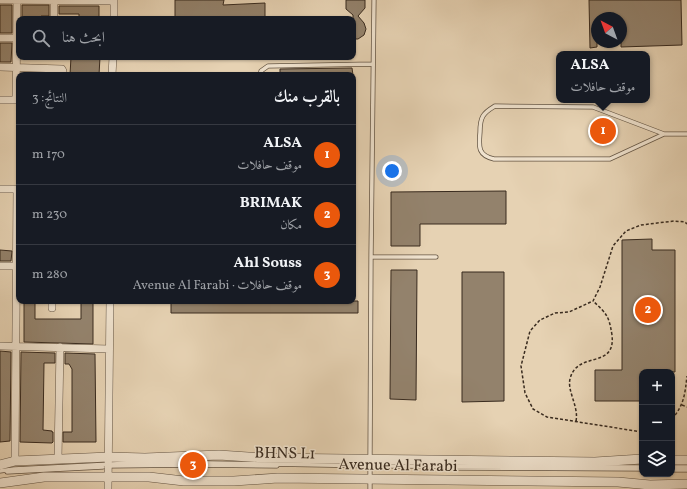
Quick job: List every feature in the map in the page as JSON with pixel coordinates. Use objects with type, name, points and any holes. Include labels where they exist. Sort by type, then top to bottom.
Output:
[{"type":"street","points":[[0,0],[114,1],[114,16]]},
{"type":"street","points":[[17,0],[17,16]]},
{"type":"street","points":[[54,0],[54,16]]},
{"type":"street","points":[[0,38],[16,38]]},
{"type":"street","points":[[16,72],[17,60]]},
{"type":"street","points":[[112,72],[113,60]]},
{"type":"street","points":[[0,67],[62,69],[63,72]]},
{"type":"street","points":[[0,100],[16,100]]},
{"type":"street","points":[[0,188],[16,189]]},
{"type":"street","points":[[0,266],[16,266]]},
{"type":"street","points":[[15,461],[17,304]]},
{"type":"street","points":[[108,489],[110,304]]},
{"type":"street","points":[[0,346],[109,349]]},
{"type":"street","points":[[58,460],[60,347]]},
{"type":"street","name":"Avenue Al Farabi","points":[[0,465],[15,461],[58,460],[109,463],[145,458],[219,456],[370,464],[595,462],[639,459]]},
{"type":"street","points":[[675,460],[687,460]]},
{"type":"street","name":"Avenue Al Farabi","points":[[0,483],[44,477],[149,477],[184,481],[234,481],[278,478],[618,482],[650,485],[687,484]]},
{"type":"lane","points":[[370,489],[374,0]]},
{"type":"lane","points":[[261,72],[268,66],[373,64]]},
{"type":"lane","points":[[664,134],[610,159],[494,159],[487,157],[479,147],[480,122],[488,111],[495,106],[593,107],[664,134],[687,134]]},
{"type":"lane","points":[[371,257],[436,257]]},
{"type":"lane","points":[[0,472],[14,469],[109,463]]},
{"type":"lane","points":[[370,464],[639,468]]},
{"type":"lane","points":[[675,468],[687,468]]},
{"type":"path","points":[[639,432],[547,418],[533,409],[525,393],[521,366],[530,332],[540,320],[556,312],[570,312],[593,301],[600,287],[613,246],[626,231],[641,225],[661,222],[674,221],[686,222],[687,224]]},
{"type":"path","points":[[576,422],[577,414],[570,380],[573,372],[581,363],[604,356],[610,352],[612,347],[611,329],[608,315],[593,301]]},
{"type":"path","points":[[675,416],[679,411],[684,399],[687,376]]},
{"type":"path","points":[[682,404],[687,407]]},
{"type":"building","points":[[175,0],[224,0],[223,5],[265,3],[265,16],[175,16]]},
{"type":"building","points":[[346,0],[365,0],[365,8],[358,16],[364,23],[366,29],[364,35],[358,39],[356,39],[356,16],[353,16],[346,9]]},
{"type":"building","points":[[589,0],[681,0],[682,45],[627,47],[627,12],[591,12],[590,48]]},
{"type":"building","points":[[0,5],[12,5],[12,33],[0,33]]},
{"type":"building","points":[[22,5],[49,5],[49,16],[22,16]]},
{"type":"building","points":[[59,6],[99,6],[99,16],[59,14]]},
{"type":"building","points":[[0,43],[12,43],[11,62],[0,62]]},
{"type":"building","points":[[71,60],[100,60],[99,72],[70,72]]},
{"type":"building","points":[[352,68],[353,72],[280,72],[280,69]]},
{"type":"building","points":[[506,191],[506,224],[420,224],[420,246],[391,246],[391,192]]},
{"type":"building","points":[[652,239],[652,250],[675,250],[675,369],[639,369],[639,401],[595,401],[595,370],[622,370],[622,240]]},
{"type":"building","points":[[0,250],[12,251],[11,261],[0,261]]},
{"type":"building","points":[[391,270],[417,270],[416,400],[390,399]]},
{"type":"building","points":[[462,272],[504,272],[504,401],[462,402]]},
{"type":"building","points":[[356,301],[358,301],[358,313],[171,313],[171,304],[356,304]]},
{"type":"building","points":[[24,304],[35,304],[35,319],[81,319],[81,304],[93,304],[93,344],[24,342]]},
{"type":"building","points":[[0,351],[11,352],[10,441],[0,442]]},
{"type":"building","points":[[21,352],[55,353],[55,363],[44,363],[43,430],[53,432],[52,443],[20,442]]},
{"type":"building","points":[[65,353],[95,354],[96,442],[63,442],[63,432],[72,432],[72,369],[69,364],[65,364]]},
{"type":"place","name":"ALSA","points":[[603,131]]},
{"type":"place","name":"BRIMAK","points":[[648,310]]},
{"type":"place","name":"Ahl Souss","points":[[193,465]]}]
